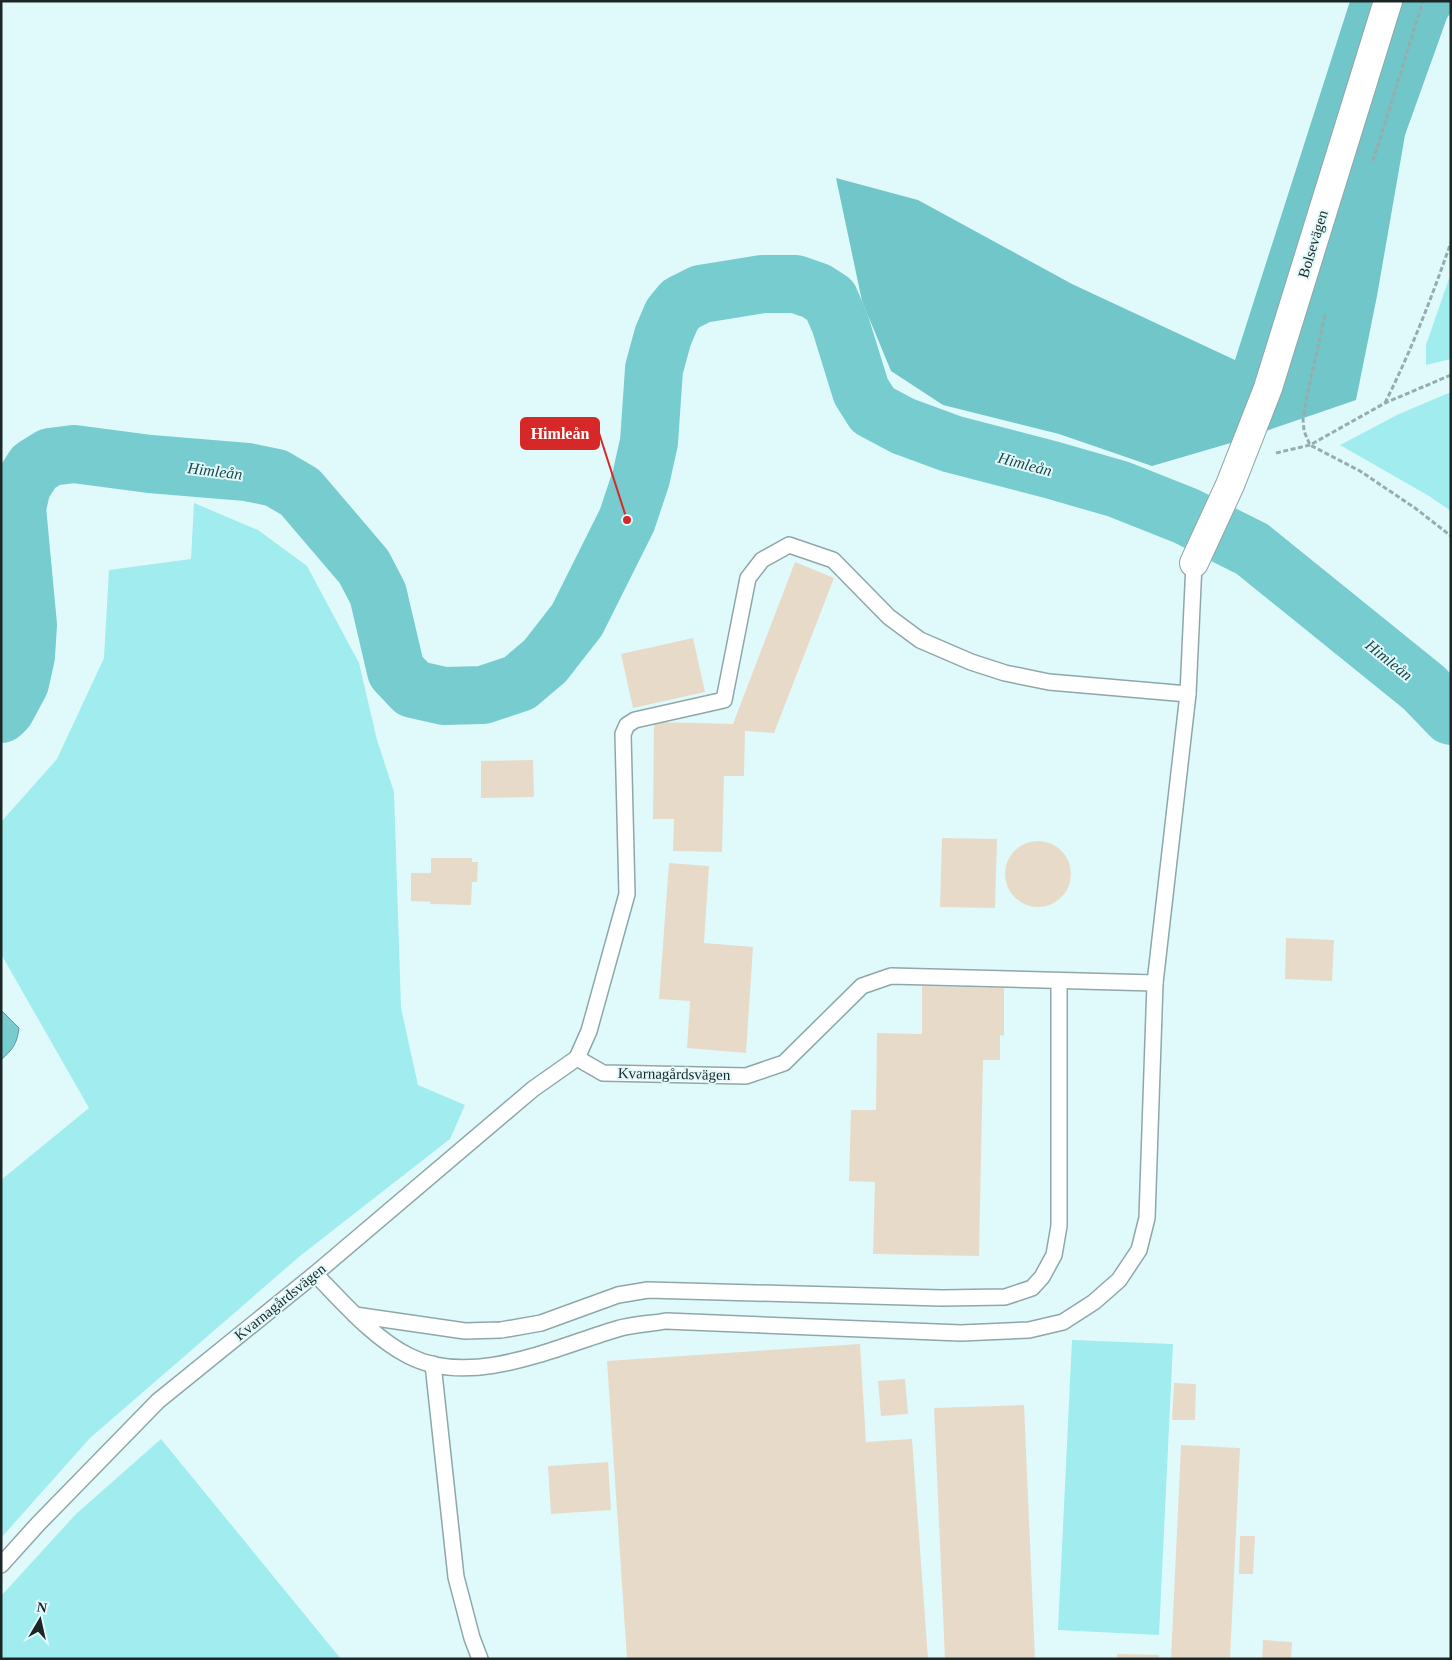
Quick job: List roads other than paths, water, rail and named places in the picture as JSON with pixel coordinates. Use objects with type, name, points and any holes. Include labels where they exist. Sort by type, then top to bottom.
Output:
[{"type":"street","name":"Bolsevägen","points":[[1194,563],[1235,473],[1268,388],[1388,1]]},
{"type":"lane","points":[[577,1058],[589,1031],[627,894],[623,734],[627,725],[634,720],[724,700],[748,578],[762,560],[789,546],[833,560],[889,617],[920,640],[971,662],[1005,673],[1049,682],[1188,694]]},
{"type":"lane","points":[[315,1274],[355,1315],[388,1343],[409,1356],[433,1364],[460,1368],[510,1362],[554,1351],[619,1328],[666,1322],[961,1333],[1029,1330],[1063,1322],[1094,1302],[1119,1280],[1139,1250],[1146,1218],[1154,983],[1188,694],[1194,563]]},
{"type":"lane","name":"Kvarnagårdsvägen","points":[[1,1566],[38,1524],[158,1401],[315,1274],[533,1088],[577,1058],[603,1073],[746,1076],[784,1063],[862,986],[891,976],[1059,980]]},
{"type":"lane","points":[[355,1315],[465,1331],[501,1330],[541,1323],[618,1295],[648,1290],[942,1298],[1005,1297],[1032,1288],[1042,1277],[1054,1255],[1059,1226],[1059,980],[1154,983]]},
{"type":"lane","points":[[433,1364],[456,1577],[472,1638],[480,1659]]},
{"type":"waterway","name":"Himleån","points":[[1,714],[6,709],[20,683],[26,656],[28,625],[17,508],[22,486],[34,467],[50,457],[74,454],[150,464],[247,472],[276,478],[300,492],[364,567],[378,594],[396,671],[413,689],[444,696],[483,695],[519,683],[545,661],[577,620],[627,520],[641,478],[649,442],[654,369],[663,336],[672,315],[681,304],[701,294],[763,284],[796,284],[816,291],[830,300],[840,323],[861,391],[873,410],[903,426],[952,444],[1118,489],[1186,516],[1252,549],[1424,688],[1451,716]]},
{"type":"place","name":"Himleån","points":[[627,520]]}]
